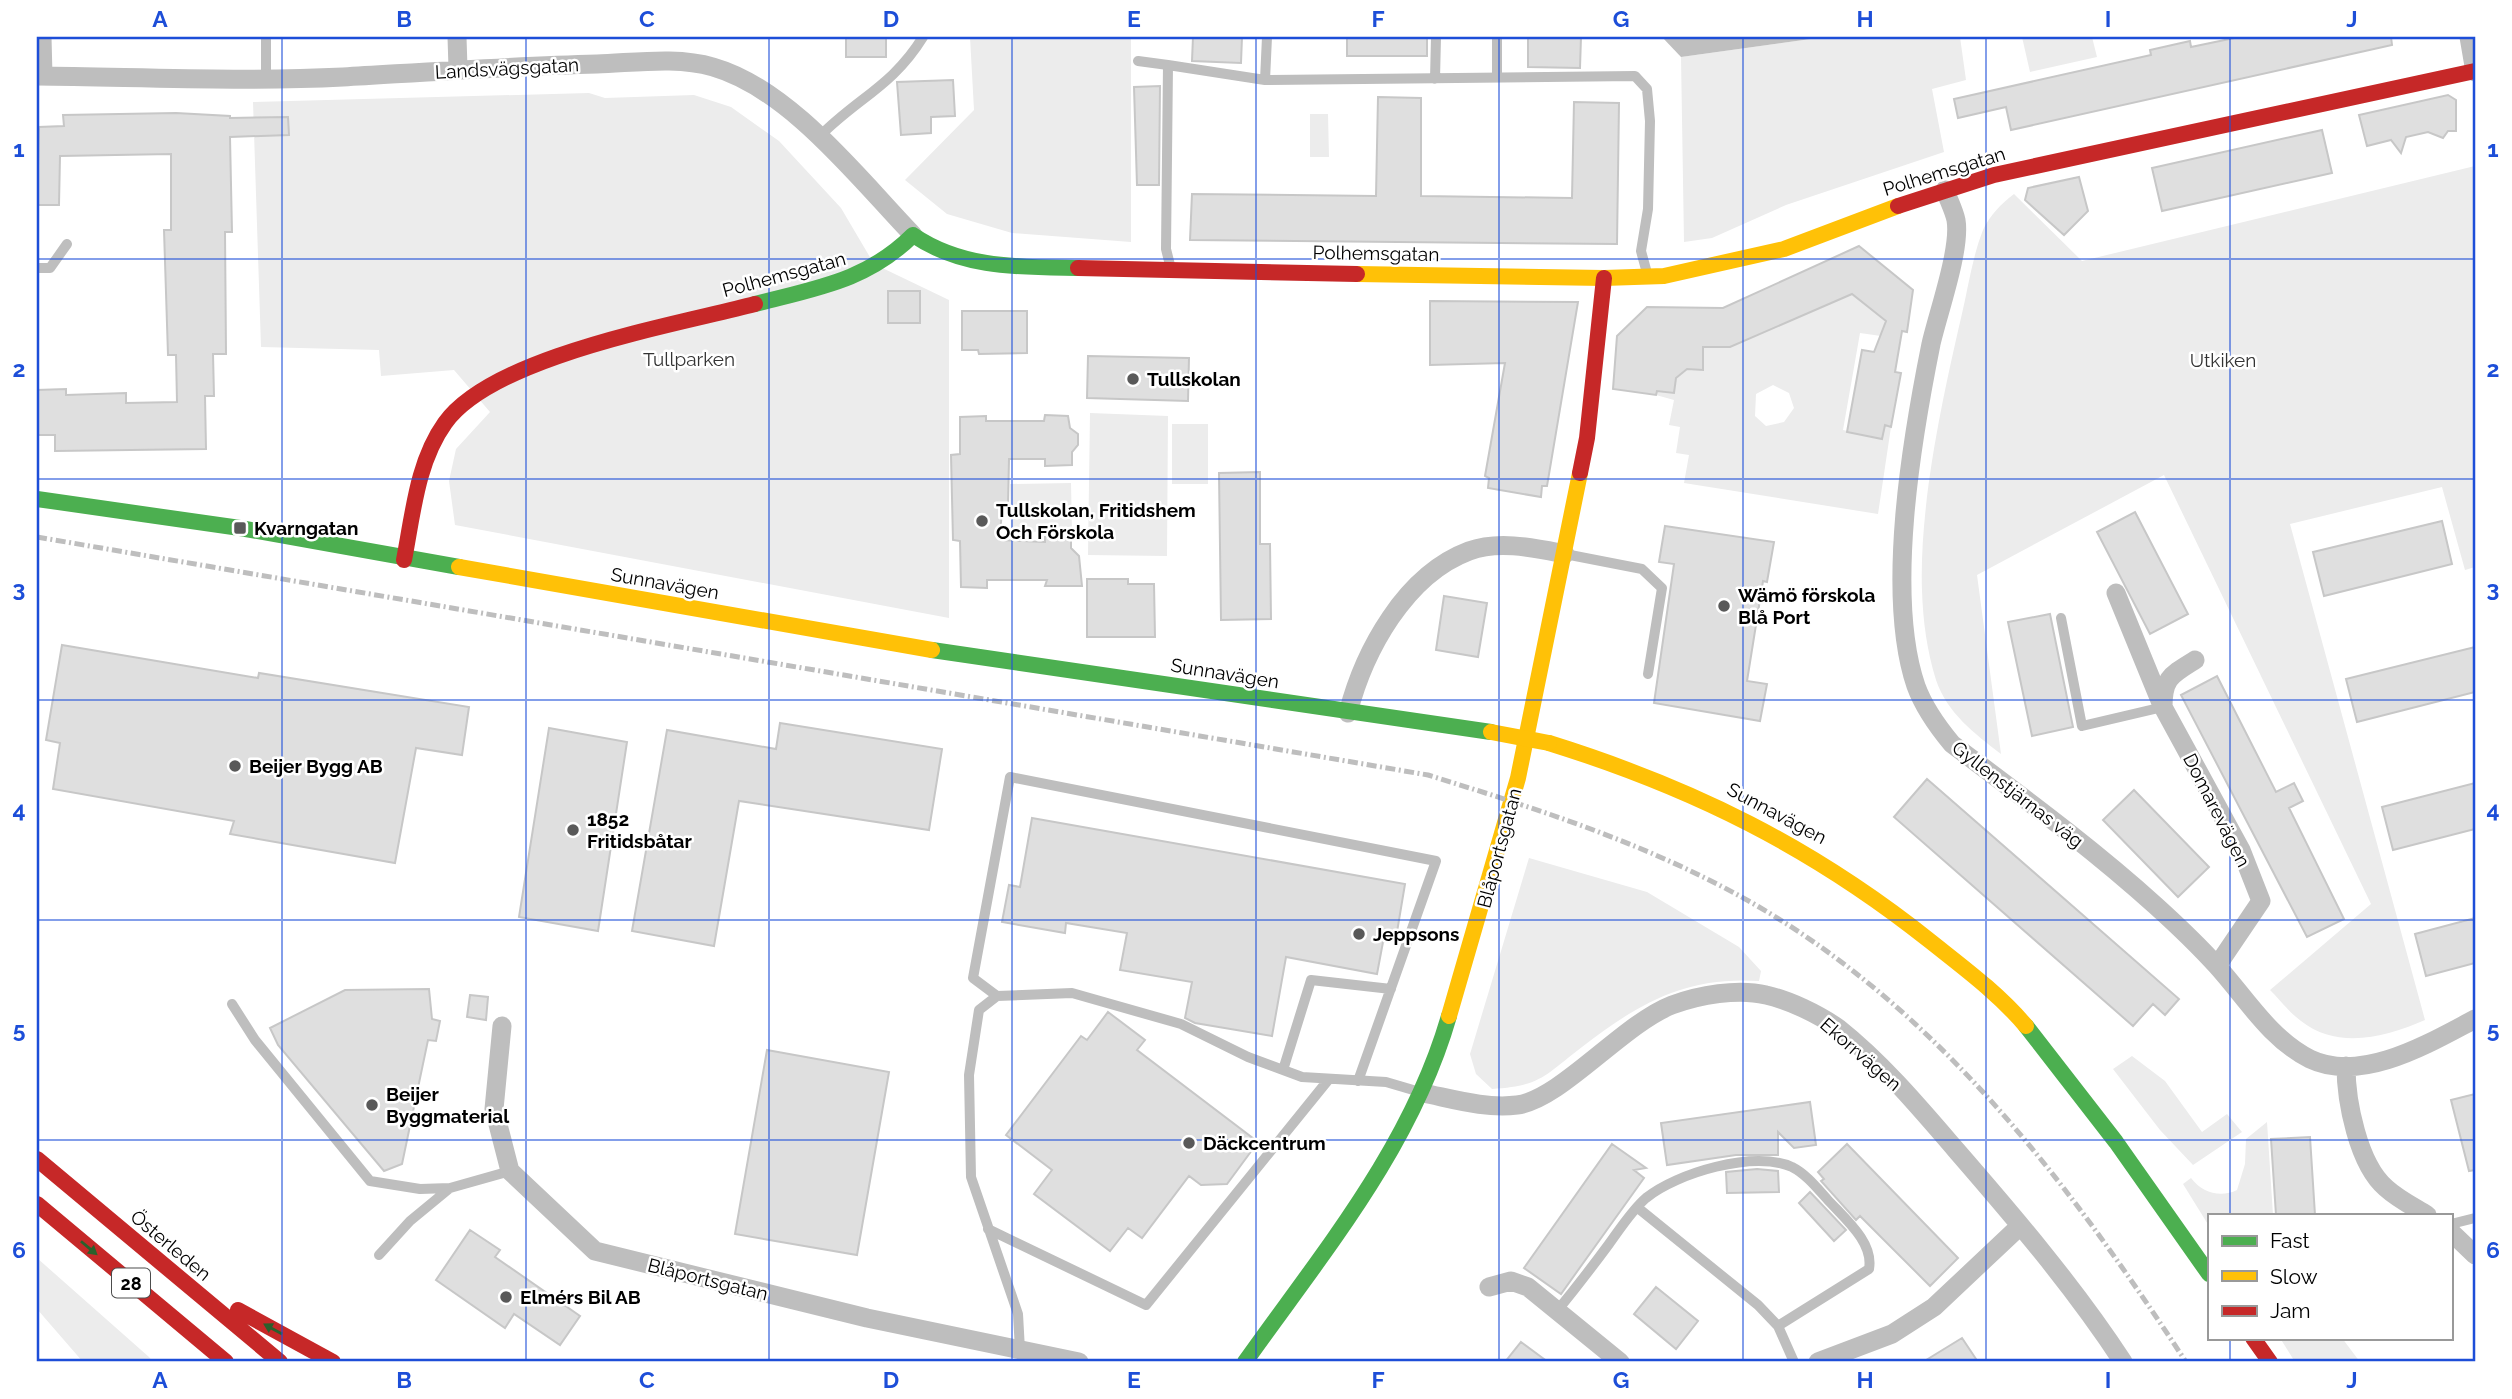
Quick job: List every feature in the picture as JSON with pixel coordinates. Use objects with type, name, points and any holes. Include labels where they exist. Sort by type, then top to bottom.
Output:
[{"type":"street","points":[[40,76],[42,37]]},
{"type":"street","points":[[457,37],[458,68]]},
{"type":"street","points":[[2469,37],[2475,72]]},
{"type":"street","name":"Landsvägsgatan","points":[[40,76],[266,79],[458,68],[676,62],[712,67],[764,92],[819,138],[913,235]]},
{"type":"street","name":"Polhemsgatan","points":[[404,560],[419,483],[430,449],[458,407],[486,385],[591,348],[855,277],[891,257],[913,235],[935,250],[996,267],[1648,277],[1715,267],[1784,249],[1945,190],[2027,167],[2475,72]]},
{"type":"street","name":"Gyllenstjärnas väg","points":[[1945,190],[1956,220],[1956,239],[1931,345],[1913,450],[1903,567],[1906,648],[1917,687],[1932,720],[1952,744],[2155,905],[2217,966],[2271,1030],[2311,1059],[2346,1066],[2382,1062],[2417,1049],[2475,1018]]},
{"type":"street","name":"Blåportsgatan","points":[[1245,1362],[1376,1177],[1423,1093],[1441,1045],[1518,778],[1565,554],[1591,412],[1604,278]]},
{"type":"street","name":"Sunnavägen","points":[[37,499],[240,528],[404,560],[915,647],[1491,732],[1549,743],[1656,777],[1734,812],[1849,877],[1980,981],[2015,1014],[2094,1111],[2208,1273]]},
{"type":"street","points":[[1348,713],[1356,683],[1384,630],[1415,587],[1443,564],[1471,551],[1500,545],[1565,554]]},
{"type":"street","points":[[2116,593],[2162,707]]},
{"type":"street","points":[[2162,707],[2163,686],[2175,672],[2195,660]]},
{"type":"street","name":"Domarevägen","points":[[2162,707],[2241,850],[2261,901],[2217,966]]},
{"type":"street","name":"Ekorrvägen","points":[[1423,1093],[1461,1102],[1517,1105],[1536,1100],[1577,1071],[1626,1030],[1672,1005],[1725,993],[1744,991],[1767,995],[1814,1014],[1837,1028],[1916,1102],[2065,1279],[2123,1362]]},
{"type":"street","points":[[502,1026],[494,1109],[510,1171]]},
{"type":"street","points":[[2346,1066],[2346,1096],[2366,1160],[2384,1187],[2425,1214]]},
{"type":"street","name":"Österleden","points":[[37,1159],[280,1362]]},
{"type":"street","name":"Blåportsgatan","points":[[510,1171],[595,1251],[867,1318],[1079,1362]]},
{"type":"street","name":"28","points":[[37,1204],[225,1361]]},
{"type":"street","points":[[1818,1362],[1892,1334],[1934,1307],[2020,1226]]},
{"type":"street","points":[[2452,1233],[2475,1255]]},
{"type":"street","points":[[170,1272],[333,1362]]},
{"type":"street","points":[[1489,1287],[1510,1280],[1521,1283],[1620,1362]]},
{"type":"street","points":[[2254,1340],[2270,1362]]},
{"type":"lane","points":[[266,37],[266,79]]},
{"type":"lane","points":[[819,138],[835,121],[888,83],[923,37]]},
{"type":"lane","points":[[1265,80],[1267,37]]},
{"type":"lane","points":[[1435,79],[1436,37]]},
{"type":"lane","points":[[1497,37],[1497,78]]},
{"type":"lane","points":[[1138,61],[1265,80],[1635,76],[1647,89],[1648,209],[1640,251],[1648,277]]},
{"type":"lane","points":[[1168,65],[1166,249],[1171,270]]},
{"type":"lane","points":[[37,268],[50,268],[67,244]]},
{"type":"lane","points":[[1565,554],[1642,569],[1662,588],[1648,674]]},
{"type":"lane","points":[[2061,618],[2082,726],[2162,707]]},
{"type":"lane","points":[[996,996],[973,978],[1010,777],[1436,861],[1358,1081]]},
{"type":"lane","points":[[1283,1070],[1311,980],[1391,989]]},
{"type":"lane","points":[[1020,1350],[1018,1314],[971,1177],[969,1075],[979,1010],[996,996],[1072,993],[1181,1024],[1248,1057],[1302,1077],[1386,1082],[1423,1093]]},
{"type":"lane","points":[[232,1004],[255,1040],[370,1181],[420,1189],[450,1188],[510,1171]]},
{"type":"lane","points":[[988,1229],[1146,1306],[1329,1079]]},
{"type":"lane","points":[[1556,1311],[1637,1208],[1666,1184],[1727,1165],[1754,1162],[1782,1164],[1803,1174],[1854,1229],[1868,1249],[1869,1269],[1778,1325]]},
{"type":"lane","points":[[379,1255],[410,1221],[450,1188]]},
{"type":"lane","points":[[1637,1208],[1778,1325],[1794,1362]]},
{"type":"lane","points":[[2452,1224],[2475,1218]]},
{"type":"green space","points":[[970,37],[1131,37],[1131,242],[1012,233],[947,214],[905,180],[974,110]]},
{"type":"green space","points":[[1825,37],[1960,37],[1966,80],[1932,89],[1944,152],[1786,205],[1712,238],[1684,242],[1681,57]]},
{"type":"green space","points":[[2022,37],[2092,37],[2097,57],[2030,72]]},
{"type":"green space","name":"Tullparken","points":[[589,93],[605,98],[694,95],[731,107],[779,141],[841,208],[874,264],[949,300],[949,618],[455,525],[449,481],[456,449],[490,412],[454,370],[381,376],[379,350],[261,347],[253,102]]},
{"type":"green space","points":[[1310,114],[1328,114],[1329,157],[1310,157]]},
{"type":"green space","name":"Utkiken","points":[[2475,166],[2475,567],[2465,570],[2442,487],[2290,524],[2425,1020],[2378,1035],[2346,1038],[2315,1030],[2301,1021],[2270,990],[2371,904],[2164,475],[1977,575],[2001,754],[1972,730],[1947,703],[1936,680],[1930,658],[1923,613],[1922,559],[1933,454],[1946,383],[1979,241],[1992,215],[2014,194],[2082,261]]},
{"type":"green space","points":[[1852,294],[1886,321],[1881,336],[1860,333],[1843,430],[1882,439],[1885,425],[1891,427],[1878,514],[1684,483],[1689,455],[1676,453],[1680,427],[1669,425],[1674,400],[1656,395],[1657,391],[1674,392],[1676,378],[1687,369],[1703,369],[1703,347],[1730,347]],"holes":[[[1773,385],[1789,393],[1794,408],[1784,422],[1766,426],[1755,416],[1756,394]]]},
{"type":"green space","points":[[1090,413],[1168,416],[1167,556],[1088,555]]},
{"type":"green space","points":[[1172,424],[1208,424],[1208,484],[1172,484]]},
{"type":"green space","points":[[1071,483],[1072,531],[1011,532],[1010,484]]},
{"type":"green space","points":[[1529,858],[1647,892],[1739,947],[1761,971],[1759,981],[1709,983],[1664,996],[1623,1017],[1533,1082],[1492,1089],[1476,1074],[1470,1054]]},
{"type":"green space","points":[[2132,1056],[2165,1081],[2202,1132],[2227,1114],[2242,1132],[2193,1165],[2160,1130],[2113,1069]]},
{"type":"green space","points":[[2267,1122],[2273,1214],[2208,1214],[2208,1224],[2183,1184],[2191,1178],[2212,1193],[2225,1194],[2237,1190],[2245,1164],[2246,1139]]},
{"type":"green space","points":[[37,1258],[153,1362],[83,1362],[37,1309]]},
{"type":"green space","points":[[2281,1340],[2344,1340],[2360,1362],[2295,1362]]},
{"type":"shaded area","points":[[1662,37],[1825,37],[1681,57]]},
{"type":"building","points":[[846,37],[886,37],[886,57],[846,57]]},
{"type":"building","points":[[1193,37],[1242,37],[1241,63],[1192,61]]},
{"type":"building","points":[[1347,37],[1427,37],[1427,56],[1347,56]]},
{"type":"building","points":[[1528,37],[1581,37],[1580,68],[1528,67]]},
{"type":"building","points":[[2239,37],[2391,37],[2392,45],[2011,130],[2006,107],[1958,118],[1954,99],[2151,55],[2150,50],[2190,41],[2191,47]]},
{"type":"building","points":[[953,80],[955,116],[931,117],[931,133],[901,135],[897,82]]},
{"type":"building","points":[[1160,86],[1159,185],[1137,185],[1134,87]]},
{"type":"building","points":[[2448,95],[2456,100],[2456,131],[2448,131],[2443,138],[2428,132],[2406,137],[2401,153],[2391,140],[2367,146],[2359,115]]},
{"type":"building","points":[[1378,97],[1421,98],[1421,196],[1572,198],[1574,102],[1619,103],[1617,244],[1190,240],[1192,194],[1376,196]]},
{"type":"building","points":[[176,113],[230,118],[288,117],[289,135],[230,137],[232,232],[225,232],[226,354],[213,354],[214,396],[205,396],[206,449],[55,451],[55,435],[37,435],[37,390],[66,389],[66,395],[126,393],[126,403],[177,402],[176,355],[168,355],[164,230],[171,230],[171,154],[60,156],[59,205],[37,205],[39,127],[64,126],[63,115]]},
{"type":"building","points":[[2322,130],[2332,173],[2162,211],[2152,168]]},
{"type":"building","points":[[2079,177],[2088,211],[2064,235],[2025,200],[2028,188]]},
{"type":"building","points":[[1859,246],[1913,290],[1907,332],[1902,331],[1895,372],[1901,373],[1891,427],[1885,425],[1882,439],[1847,432],[1862,350],[1874,352],[1886,321],[1852,294],[1730,347],[1703,347],[1703,370],[1687,369],[1676,378],[1674,393],[1657,391],[1656,395],[1613,389],[1617,336],[1647,307],[1723,308]]},
{"type":"building","points":[[888,291],[920,291],[920,323],[888,323]]},
{"type":"building","points":[[1430,301],[1578,302],[1547,486],[1542,486],[1541,497],[1488,488],[1489,478],[1485,476],[1505,363],[1430,365]]},
{"type":"building","points":[[962,311],[1027,311],[1027,353],[979,354],[978,350],[962,350]]},
{"type":"building","points":[[1088,356],[1189,358],[1188,401],[1087,398]]},
{"type":"building","points":[[1045,415],[1068,416],[1070,428],[1078,434],[1078,445],[1072,452],[1072,465],[1045,466],[1045,459],[1009,459],[1008,506],[1002,506],[1000,540],[1045,542],[1045,537],[1071,536],[1071,548],[1079,556],[1082,586],[1045,586],[1047,580],[987,580],[987,588],[961,587],[960,541],[953,540],[951,455],[960,454],[960,417],[986,416],[986,421],[1044,421]]},
{"type":"building","points":[[1260,472],[1260,544],[1270,544],[1271,619],[1221,620],[1219,473]]},
{"type":"building","points":[[2135,512],[2188,614],[2150,634],[2097,532]]},
{"type":"building","points":[[2442,521],[2452,564],[2324,596],[2313,552]]},
{"type":"building","points":[[1665,526],[1774,542],[1767,582],[1763,581],[1747,681],[1767,684],[1760,721],[1654,703],[1674,564],[1659,562]]},
{"type":"building","points":[[1087,579],[1128,579],[1128,584],[1154,584],[1155,637],[1087,637]]},
{"type":"building","points":[[1444,596],[1487,603],[1478,657],[1436,650]]},
{"type":"building","points":[[2050,614],[2073,727],[2032,736],[2008,622]]},
{"type":"building","name":"Beijer Bygg AB","points":[[62,645],[258,678],[259,673],[469,707],[462,755],[416,748],[395,863],[230,834],[234,821],[53,789],[60,743],[46,740]]},
{"type":"building","points":[[2475,647],[2475,692],[2357,722],[2346,679]]},
{"type":"building","points":[[2217,676],[2276,792],[2294,783],[2303,801],[2289,808],[2344,919],[2307,937],[2181,695]]},
{"type":"building","points":[[780,723],[942,749],[929,830],[739,801],[714,946],[632,931],[667,730],[776,749]]},
{"type":"building","name":"1852 Fritidsbåtar","points":[[549,728],[627,742],[598,931],[519,917]]},
{"type":"building","points":[[1927,779],[2179,999],[2165,1015],[2153,1004],[2133,1026],[1894,817]]},
{"type":"building","points":[[2475,783],[2475,829],[2393,850],[2382,807]]},
{"type":"building","points":[[2134,790],[2209,867],[2178,897],[2103,820]]},
{"type":"building","points":[[1032,818],[1405,884],[1396,938],[1383,942],[1377,974],[1286,957],[1272,1036],[1195,1023],[1185,1018],[1192,982],[1120,970],[1127,933],[1066,923],[1065,933],[1002,922],[1009,885],[1020,887]]},
{"type":"building","points":[[2475,918],[2475,963],[2426,976],[2415,934]]},
{"type":"building","name":"Beijer Byggmaterial","points":[[429,989],[432,1019],[440,1021],[436,1041],[428,1040],[402,1164],[384,1171],[278,1045],[270,1028],[345,990]]},
{"type":"building","points":[[470,995],[488,997],[486,1020],[467,1017]]},
{"type":"building","points":[[1108,1012],[1145,1040],[1137,1050],[1258,1142],[1227,1184],[1201,1185],[1189,1176],[1142,1238],[1128,1228],[1110,1251],[1034,1194],[1052,1170],[1006,1135],[1081,1036],[1087,1040]]},
{"type":"building","points":[[767,1050],[889,1072],[857,1255],[735,1234]]},
{"type":"building","points":[[2475,1094],[2475,1170],[2469,1171],[2451,1100]]},
{"type":"building","points":[[1810,1102],[1816,1145],[1794,1148],[1778,1132],[1778,1155],[1736,1155],[1667,1165],[1661,1123]]},
{"type":"building","points":[[2310,1137],[2315,1214],[2276,1214],[2271,1139]]},
{"type":"building","points":[[1612,1144],[1646,1168],[1634,1170],[1644,1178],[1561,1294],[1524,1268]]},
{"type":"building","points":[[1847,1144],[1958,1258],[1930,1286],[1860,1216],[1856,1220],[1821,1181],[1824,1179],[1818,1172]]},
{"type":"building","points":[[1757,1169],[1778,1171],[1779,1192],[1727,1193],[1726,1172]]},
{"type":"building","points":[[1810,1192],[1846,1230],[1834,1241],[1799,1203]]},
{"type":"building","name":"Elmérs Bil AB","points":[[470,1230],[500,1250],[495,1257],[580,1316],[560,1345],[514,1314],[505,1328],[436,1280]]},
{"type":"building","points":[[1656,1287],[1698,1321],[1676,1349],[1634,1314]]},
{"type":"building","points":[[1962,1338],[1978,1362],[1923,1362]]},
{"type":"building","points":[[1521,1342],[1548,1362],[1505,1362]]},
{"type":"railway","points":[[37,537],[1428,775],[1612,837],[1719,885],[1793,928],[1861,977],[1924,1032],[1983,1092],[2038,1156],[2090,1223],[2186,1362]]},
{"type":"traffic: fast","points":[[755,304],[820,287],[859,273],[896,251],[913,235],[932,246],[972,260],[1013,266],[1078,268]]},
{"type":"traffic: fast","points":[[37,499],[240,528],[459,567]]},
{"type":"traffic: fast","points":[[932,650],[1491,732]]},
{"type":"traffic: fast","points":[[1245,1362],[1334,1239],[1388,1154],[1433,1064],[1449,1016]]},
{"type":"traffic: fast","points":[[2026,1026],[2116,1142],[2208,1273]]},
{"type":"traffic: slow","points":[[1357,274],[1604,278],[1664,276],[1784,249],[1898,206]]},
{"type":"traffic: slow","points":[[1449,1016],[1518,778],[1580,473]]},
{"type":"traffic: slow","points":[[459,567],[932,650]]},
{"type":"traffic: slow","points":[[1491,732],[1549,743]]},
{"type":"traffic: slow","points":[[1549,743],[1653,780],[1702,801],[1796,849],[1886,907],[1968,971],[2026,1026]]},
{"type":"traffic: jam","points":[[1898,206],[1994,175],[2475,71]]},
{"type":"traffic: jam","points":[[1078,268],[1357,274]]},
{"type":"traffic: jam","points":[[1580,473],[1587,438],[1604,278]]},
{"type":"traffic: jam","points":[[404,560],[417,489],[428,454],[445,423],[469,400],[502,379],[543,361],[634,333],[755,304]]},
{"type":"traffic: jam","points":[[37,1159],[280,1362]]},
{"type":"traffic: jam","points":[[37,1204],[226,1362]]},
{"type":"traffic: jam","points":[[238,1310],[333,1362]]},
{"type":"traffic: jam","points":[[2254,1340],[2270,1362]]},
{"type":"place","name":"Tullskolan","points":[[1133,379]]},
{"type":"place","name":"Tullskolan, Fritidshem Och Förskola","points":[[982,521]]},
{"type":"place","name":"Kvarngatan","points":[[240,528]]},
{"type":"place","name":"Wämö förskola Blå Port","points":[[1724,606]]},
{"type":"place","name":"Beijer Bygg AB","points":[[235,766]]},
{"type":"place","name":"1852 Fritidsbåtar","points":[[573,830]]},
{"type":"place","name":"Jeppsons","points":[[1359,934]]},
{"type":"place","name":"Beijer Byggmaterial","points":[[372,1105]]},
{"type":"place","name":"Däckcentrum","points":[[1189,1143]]},
{"type":"place","name":"Elmérs Bil AB","points":[[506,1297]]}]
